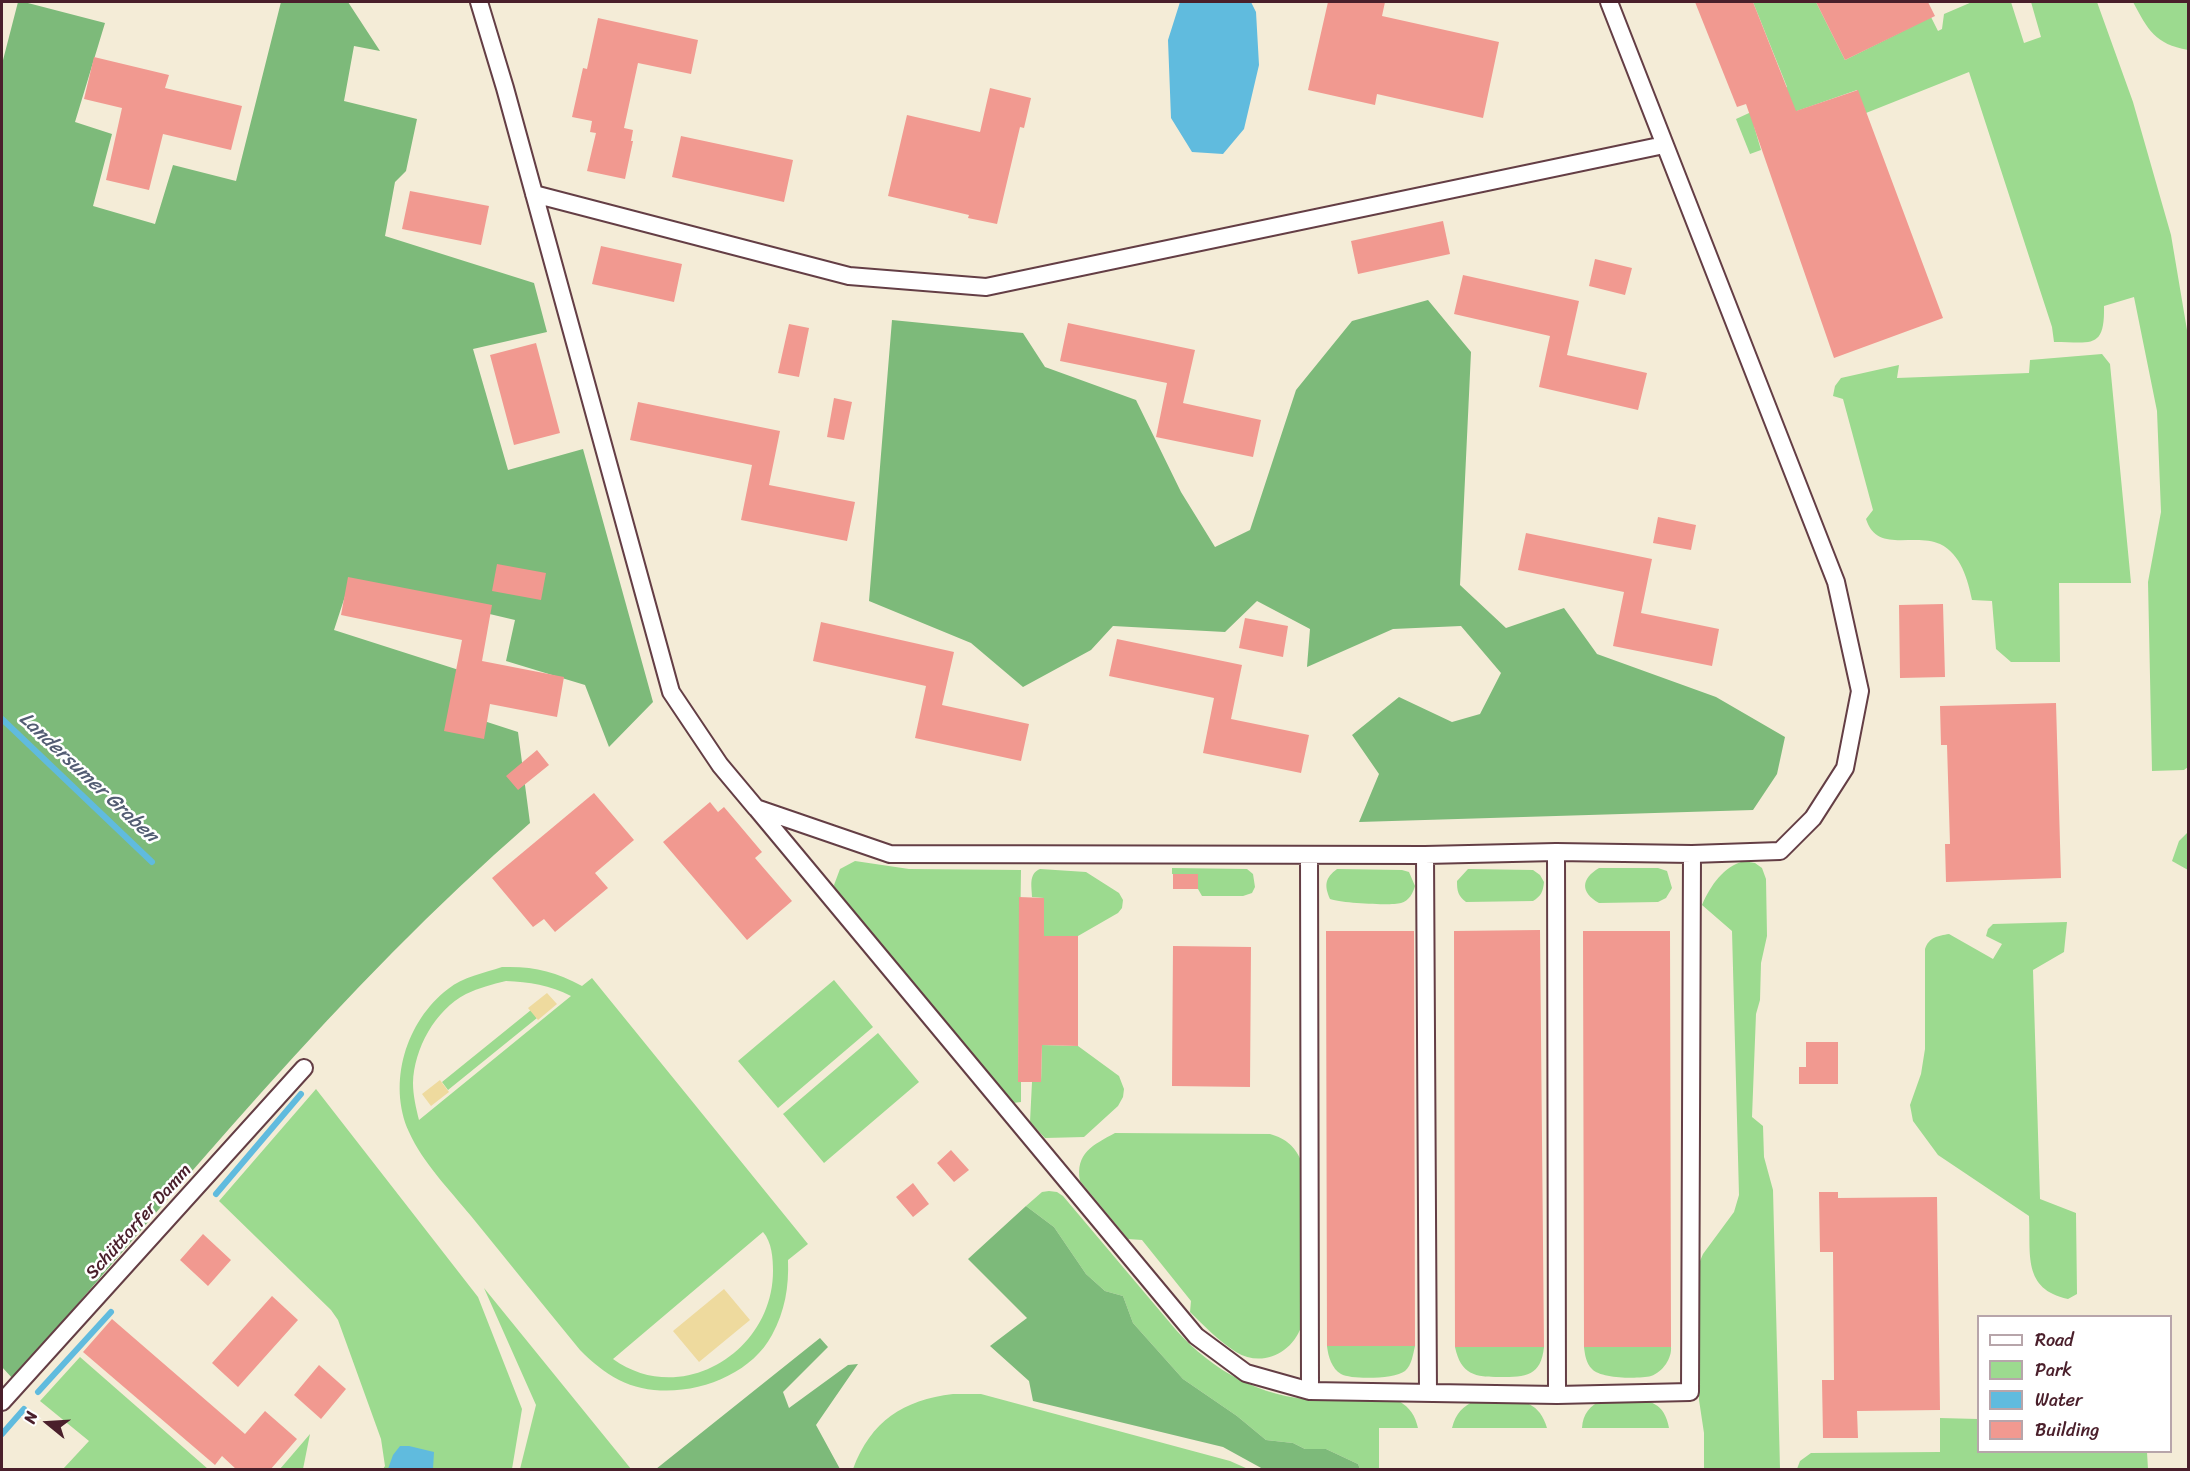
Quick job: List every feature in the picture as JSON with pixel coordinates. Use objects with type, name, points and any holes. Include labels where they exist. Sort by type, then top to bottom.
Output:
[{"type":"street","points":[[479,2],[671,692],[720,765],[1196,1336],[1246,1373],[1310,1391],[1557,1395],[1690,1392],[1692,854]]},
{"type":"street","points":[[756,808],[890,854],[1425,855],[1556,852],[1692,854],[1780,851],[1813,818],[1845,768],[1860,692],[1836,582],[1609,2]]},
{"type":"street","points":[[534,194],[849,276],[986,287],[1664,146]]},
{"type":"street","points":[[1556,852],[1557,1395]]},
{"type":"street","points":[[1309,855],[1310,1391]]},
{"type":"street","points":[[1425,855],[1428,1393]]},
{"type":"street","name":"Schüttorfer Damm","points":[[2,1402],[304,1068]]},
{"type":"green space","points":[[18,2],[105,23],[75,122],[112,134],[93,206],[155,224],[173,165],[236,181],[281,2],[348,2],[380,51],[354,46],[344,101],[417,119],[406,171],[395,182],[385,236],[534,283],[547,332],[473,349],[508,470],[583,449],[653,702],[609,747],[585,685],[506,661],[515,620],[350,581],[334,630],[462,671],[450,710],[518,732],[530,823],[392,953],[326,1022],[199,1163],[13,1379],[2,1367],[2,64]]},
{"type":"green space","points":[[1753,2],[1816,2],[1845,60],[1931,17],[1938,31],[1942,29],[1944,14],[1972,2],[2011,2],[2024,43],[2041,37],[2031,2],[2097,2],[2133,102],[2171,235],[2188,336],[2188,767],[2184,770],[2152,771],[2148,582],[2161,512],[2157,411],[2134,297],[2104,306],[2102,330],[2093,340],[2078,343],[2054,342],[2052,327],[1969,72],[1866,113],[1857,90],[1754,126],[1761,150],[1750,154],[1736,119],[1773,102],[1771,93],[1787,87]]},
{"type":"green space","points":[[2133,2],[2188,2],[2188,50],[2160,40],[2148,28]]},
{"type":"green space","points":[[1428,300],[1471,352],[1460,585],[1506,628],[1564,608],[1597,654],[1716,697],[1785,737],[1777,774],[1753,810],[1359,822],[1379,774],[1352,735],[1399,697],[1452,722],[1480,714],[1501,673],[1461,626],[1393,629],[1307,667],[1310,629],[1257,601],[1225,632],[1113,626],[1091,650],[1023,687],[971,643],[869,601],[892,320],[1023,333],[1045,367],[1136,400],[1181,492],[1215,547],[1250,530],[1296,390],[1352,321]]},
{"type":"green space","points":[[2102,354],[2110,364],[2131,583],[2059,583],[2060,662],[2011,662],[1996,649],[1992,601],[1972,600],[1966,576],[1958,561],[1947,548],[1930,541],[1887,539],[1871,530],[1866,519],[1873,510],[1843,399],[1833,396],[1835,386],[1841,378],[1899,365],[1897,378],[2029,373],[2030,360]]},
{"type":"green space","points":[[2188,832],[2188,870],[2172,861],[2179,841]]},
{"type":"green space","points":[[855,861],[909,869],[1021,870],[1018,1082],[1021,1082],[1021,1102],[1013,1103],[836,893],[834,885],[840,869]]},
{"type":"green space","points":[[1744,861],[1755,863],[1762,868],[1766,879],[1767,936],[1761,963],[1760,1000],[1756,1014],[1752,1117],[1763,1126],[1764,1157],[1773,1190],[1780,1469],[1704,1469],[1704,1433],[1699,1400],[1700,1261],[1734,1212],[1739,1195],[1732,931],[1702,905],[1718,878],[1730,868]]},
{"type":"green space","points":[[1172,868],[1247,869],[1253,874],[1255,887],[1252,893],[1243,896],[1202,896],[1198,889],[1197,874],[1172,874]]},
{"type":"green space","points":[[1599,868],[1658,868],[1667,871],[1672,888],[1666,898],[1658,902],[1599,903],[1588,894],[1585,886],[1589,877]]},
{"type":"green space","points":[[1040,869],[1086,872],[1119,893],[1123,900],[1122,908],[1118,913],[1078,936],[1044,936],[1044,898],[1032,897],[1031,885],[1032,877]]},
{"type":"green space","points":[[1337,869],[1402,870],[1409,872],[1415,886],[1406,900],[1395,904],[1354,903],[1330,899],[1326,886],[1328,879]]},
{"type":"green space","points":[[1468,869],[1533,870],[1544,882],[1543,888],[1540,895],[1533,901],[1466,902],[1458,893],[1457,881]]},
{"type":"green space","points":[[2067,922],[2064,952],[2033,970],[2040,1199],[2076,1213],[2077,1294],[2068,1299],[2053,1294],[2036,1278],[2030,1256],[2029,1216],[1938,1155],[1913,1121],[1910,1105],[1921,1074],[1925,1049],[1925,949],[1929,942],[1938,936],[1949,934],[1993,959],[2002,944],[1986,936],[1993,924]]},
{"type":"green space","points":[[502,967],[524,967],[553,973],[582,986],[592,978],[808,1244],[788,1260],[785,1299],[772,1335],[760,1352],[744,1366],[725,1377],[682,1390],[660,1390],[639,1387],[608,1374],[580,1350],[437,1176],[409,1132],[400,1093],[404,1054],[411,1035],[433,1002],[448,989],[467,978]],"holes":[[[506,981],[539,985],[571,996],[419,1120],[413,1083],[414,1070],[428,1032],[436,1020],[455,1001],[476,990]],[[763,1232],[770,1246],[773,1261],[769,1300],[758,1326],[740,1347],[718,1364],[694,1374],[667,1377],[639,1373],[613,1359]]]},
{"type":"green space","points":[[834,980],[873,1027],[778,1108],[738,1061]]},
{"type":"green space","points":[[531,1010],[537,1018],[448,1090],[442,1082]]},
{"type":"green space","points":[[878,1033],[919,1082],[824,1163],[783,1114]]},
{"type":"green space","points":[[1042,1045],[1078,1046],[1119,1076],[1124,1089],[1118,1106],[1084,1137],[1045,1138],[1030,1122],[1032,1082],[1041,1082]]},
{"type":"green space","points":[[316,1089],[478,1297],[522,1409],[512,1469],[383,1469],[385,1466],[381,1439],[338,1320],[331,1310],[219,1201]]},
{"type":"green space","points":[[1115,1133],[1270,1134],[1281,1138],[1296,1151],[1301,1160],[1301,1327],[1291,1344],[1283,1351],[1266,1358],[1246,1357],[1218,1338],[1190,1312],[1191,1301],[1142,1240],[1128,1239],[1080,1181],[1080,1163],[1087,1151]]},
{"type":"green space","points":[[1049,1191],[1063,1196],[1176,1330],[1190,1345],[1222,1369],[1257,1387],[1295,1398],[1399,1401],[1411,1412],[1418,1428],[1379,1428],[1379,1469],[1360,1469],[1358,1464],[1326,1449],[1305,1449],[1293,1443],[1266,1440],[1237,1416],[1183,1379],[1133,1323],[1123,1296],[1105,1291],[1086,1274],[1054,1227],[1026,1206],[1042,1192]]},
{"type":"green space","points":[[1026,1206],[1054,1227],[1086,1274],[1105,1291],[1123,1296],[1133,1323],[1183,1379],[1237,1416],[1266,1440],[1293,1443],[1305,1449],[1326,1449],[1358,1464],[1360,1469],[1263,1469],[1223,1447],[1033,1401],[1029,1381],[990,1346],[1027,1318],[968,1259]]},
{"type":"green space","points":[[484,1288],[631,1469],[520,1469],[536,1405]]},
{"type":"green space","points":[[820,1338],[828,1347],[783,1392],[789,1408],[848,1365],[858,1364],[816,1425],[840,1469],[656,1469]]},
{"type":"green space","points":[[1327,1346],[1415,1346],[1411,1363],[1405,1371],[1392,1376],[1363,1378],[1346,1376],[1338,1372],[1331,1362]]},
{"type":"green space","points":[[1455,1347],[1544,1347],[1540,1364],[1531,1373],[1500,1377],[1476,1375],[1465,1369]]},
{"type":"green space","points":[[1584,1347],[1671,1347],[1671,1351],[1666,1364],[1655,1374],[1629,1378],[1603,1375],[1592,1369],[1587,1362]]},
{"type":"green space","points":[[80,1357],[208,1469],[63,1469],[89,1441],[40,1401]]},
{"type":"green space","points":[[953,1394],[981,1394],[1230,1461],[1248,1469],[853,1469],[869,1438],[891,1416],[919,1402]]},
{"type":"green space","points":[[1476,1400],[1509,1400],[1528,1404],[1536,1409],[1547,1428],[1452,1428],[1460,1411]]},
{"type":"green space","points":[[1602,1400],[1644,1400],[1653,1403],[1666,1416],[1669,1428],[1582,1428],[1588,1411]]},
{"type":"green space","points":[[1940,1418],[1977,1419],[1977,1453],[2147,1453],[2148,1469],[1797,1469],[1800,1461],[1811,1453],[1940,1452]]},
{"type":"green space","points":[[310,1434],[303,1469],[280,1469]]},
{"type":"sand","points":[[547,993],[557,1004],[538,1020],[528,1008]]},
{"type":"sand","points":[[440,1080],[449,1092],[431,1106],[422,1094]]},
{"type":"sand","points":[[724,1289],[750,1320],[699,1362],[673,1331]]},
{"type":"water","points":[[1180,2],[1251,2],[1256,12],[1259,65],[1244,129],[1223,154],[1192,152],[1171,118],[1168,40]]},
{"type":"water","points":[[400,1446],[434,1452],[433,1469],[388,1469],[393,1455]]},
{"type":"building","points":[[1328,2],[1385,2],[1382,16],[1499,42],[1483,118],[1377,94],[1375,105],[1308,90]]},
{"type":"building","points":[[1695,2],[1753,2],[1796,111],[1858,90],[1943,318],[1834,358],[1746,104],[1737,107]]},
{"type":"building","points":[[1816,2],[1928,2],[1935,16],[1845,60]]},
{"type":"building","points":[[598,18],[698,40],[691,74],[638,63],[624,128],[633,130],[625,179],[587,171],[596,133],[590,132],[592,121],[572,117],[583,68],[587,69]]},
{"type":"building","points":[[94,57],[169,75],[165,88],[242,106],[231,150],[163,134],[149,190],[106,180],[122,108],[84,99]]},
{"type":"building","points":[[990,88],[1031,98],[1024,128],[1020,127],[997,224],[888,196],[907,115],[980,132]]},
{"type":"building","points":[[681,136],[793,160],[784,202],[672,177]]},
{"type":"building","points":[[410,191],[489,206],[481,245],[402,229]]},
{"type":"building","points":[[1443,221],[1450,254],[1358,274],[1351,241]]},
{"type":"building","points":[[601,246],[682,264],[674,302],[592,284]]},
{"type":"building","points":[[1595,259],[1632,268],[1625,295],[1589,286]]},
{"type":"building","points":[[1463,275],[1579,301],[1567,355],[1647,373],[1638,410],[1539,387],[1550,336],[1454,314]]},
{"type":"building","points":[[1068,323],[1195,350],[1183,403],[1261,420],[1253,457],[1156,437],[1167,383],[1060,361]]},
{"type":"building","points":[[789,324],[809,328],[799,377],[778,373]]},
{"type":"building","points":[[536,343],[560,433],[514,445],[490,355]]},
{"type":"building","points":[[834,398],[852,402],[844,440],[827,437]]},
{"type":"building","points":[[638,402],[780,431],[769,485],[855,502],[847,541],[741,520],[752,465],[630,440]]},
{"type":"building","points":[[1658,517],[1696,525],[1691,550],[1653,543]]},
{"type":"building","points":[[1526,533],[1652,559],[1641,613],[1719,629],[1712,666],[1613,646],[1624,592],[1518,570]]},
{"type":"building","points":[[497,564],[546,573],[541,600],[492,591]]},
{"type":"building","points":[[348,577],[492,605],[482,661],[564,677],[557,717],[490,704],[484,739],[444,731],[462,640],[341,615]]},
{"type":"building","points":[[1943,604],[1945,677],[1900,678],[1899,605]]},
{"type":"building","points":[[1245,618],[1288,626],[1283,657],[1239,648]]},
{"type":"building","points":[[821,622],[954,652],[942,705],[1029,724],[1021,761],[915,738],[926,686],[813,661]]},
{"type":"building","points":[[1117,639],[1242,665],[1231,719],[1309,735],[1301,773],[1203,753],[1214,698],[1109,676]]},
{"type":"building","points":[[2056,703],[2061,878],[1946,882],[1945,844],[1950,844],[1947,745],[1941,745],[1940,706]]},
{"type":"building","points":[[537,750],[549,765],[518,790],[506,776]]},
{"type":"building","points":[[594,793],[634,840],[595,873],[608,888],[555,932],[544,919],[533,927],[492,878]]},
{"type":"building","points":[[710,802],[718,812],[724,807],[762,852],[755,858],[792,901],[747,940],[663,842]]},
{"type":"building","points":[[1173,874],[1198,874],[1198,889],[1173,889]]},
{"type":"building","points":[[1019,897],[1044,898],[1044,936],[1078,936],[1078,1046],[1042,1045],[1041,1082],[1018,1082]]},
{"type":"building","points":[[1540,930],[1544,1347],[1455,1347],[1454,931]]},
{"type":"building","points":[[1326,931],[1414,931],[1415,1346],[1327,1346]]},
{"type":"building","points":[[1583,931],[1670,931],[1671,1347],[1584,1347]]},
{"type":"building","points":[[1173,946],[1251,947],[1250,1087],[1172,1086]]},
{"type":"building","points":[[1806,1042],[1838,1042],[1838,1084],[1799,1084],[1799,1067],[1806,1067]]},
{"type":"building","points":[[951,1150],[969,1170],[954,1182],[937,1163]]},
{"type":"building","points":[[913,1183],[929,1204],[913,1217],[896,1197]]},
{"type":"building","points":[[1819,1192],[1838,1192],[1838,1198],[1937,1197],[1940,1410],[1857,1411],[1858,1438],[1823,1438],[1822,1380],[1834,1380],[1833,1252],[1820,1252]]},
{"type":"building","points":[[203,1234],[231,1260],[208,1286],[180,1260]]},
{"type":"building","points":[[272,1296],[298,1320],[238,1387],[212,1363]]},
{"type":"building","points":[[112,1319],[245,1434],[265,1411],[297,1439],[270,1470],[237,1470],[222,1456],[215,1465],[83,1352]]},
{"type":"building","points":[[319,1365],[346,1389],[321,1419],[294,1395]]},
{"type":"waterway","name":"Landersumer Graben","points":[[2,719],[152,862]]},
{"type":"waterway","points":[[216,1194],[301,1094]]},
{"type":"waterway","points":[[38,1392],[111,1312]]},
{"type":"waterway","points":[[2,1434],[24,1409]]}]
